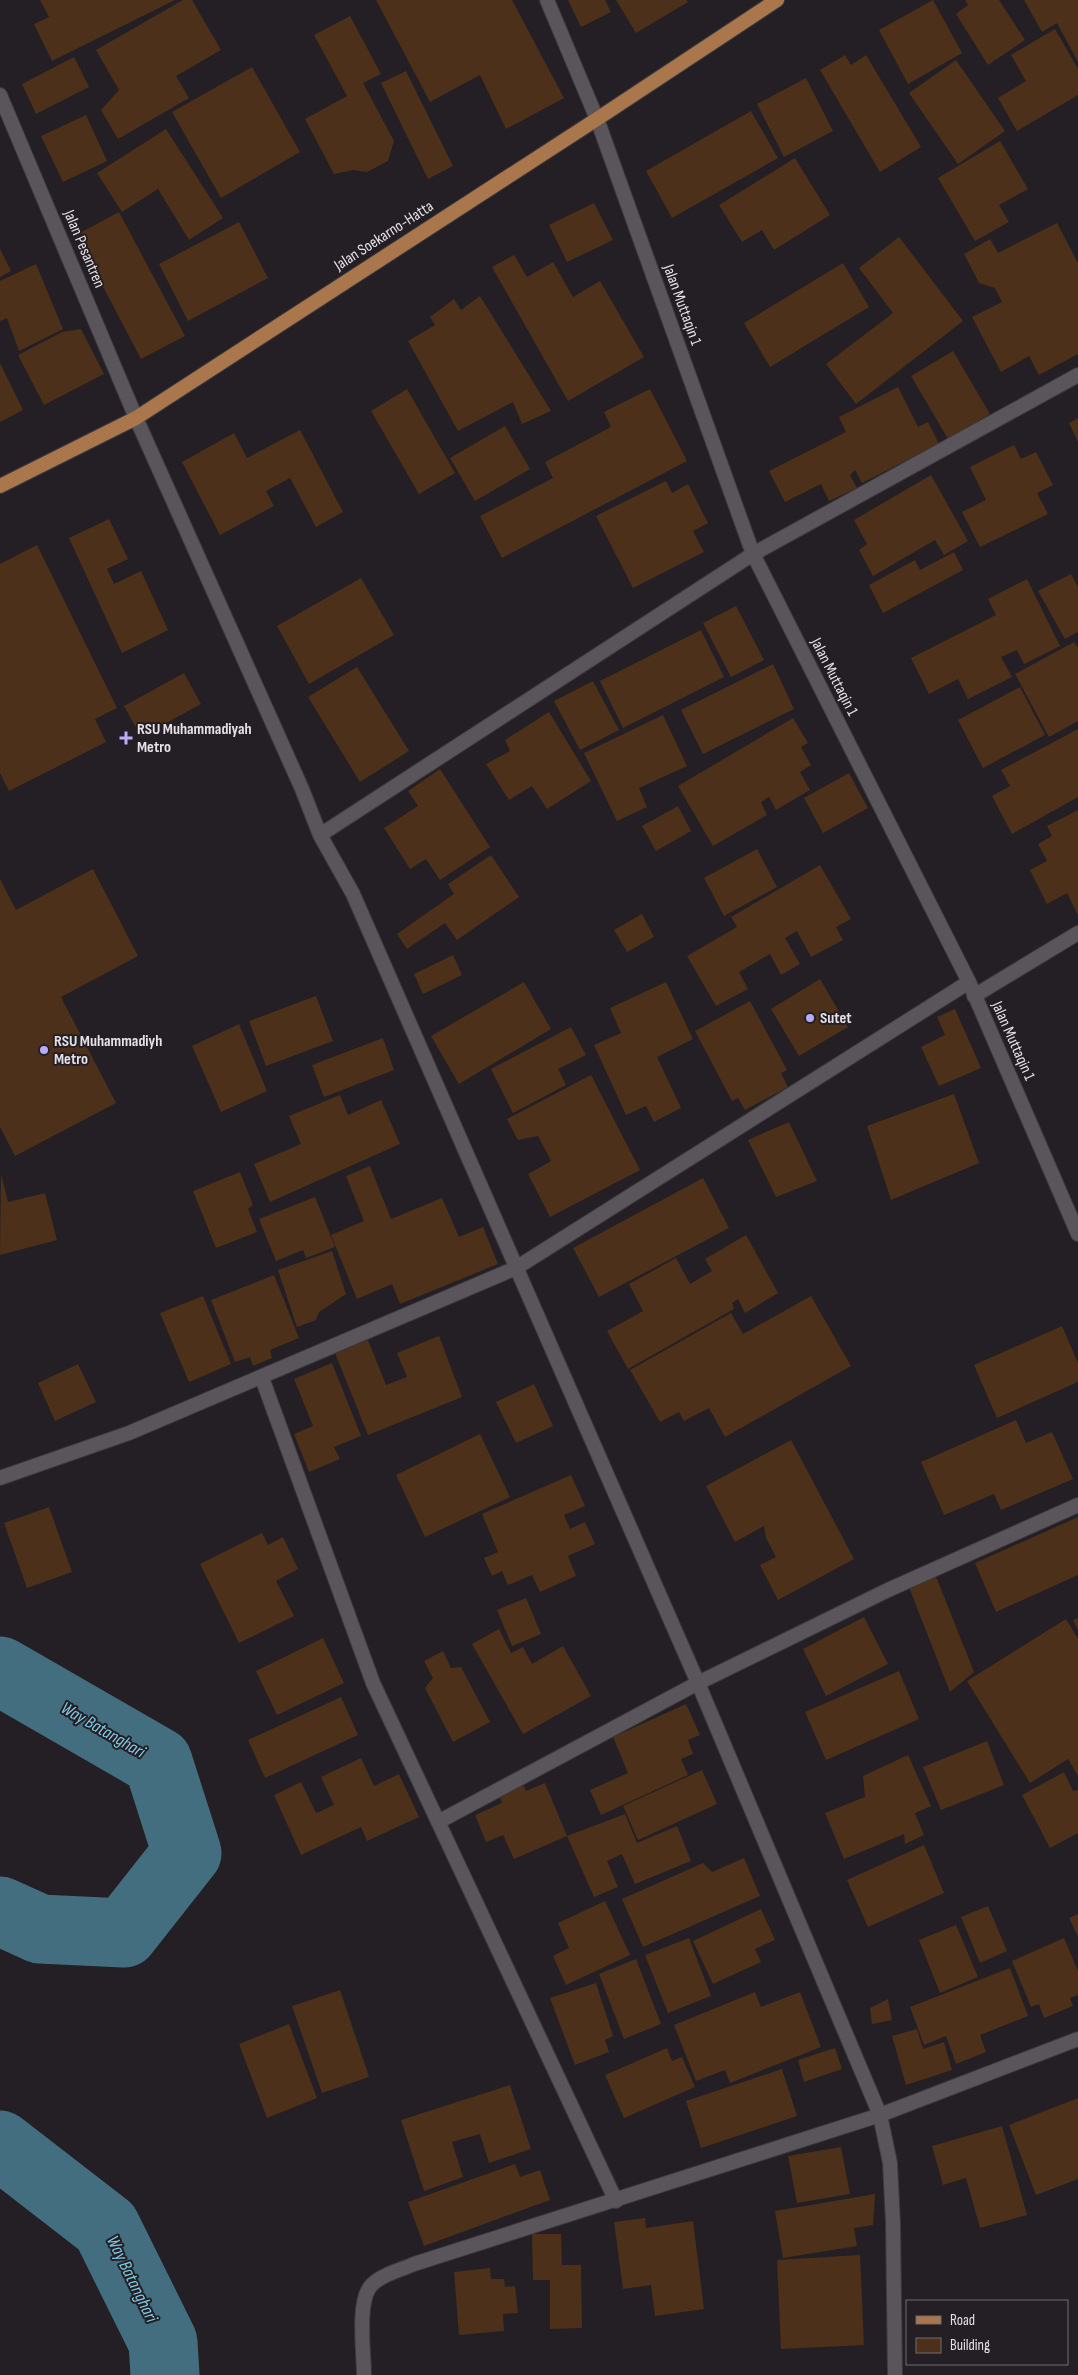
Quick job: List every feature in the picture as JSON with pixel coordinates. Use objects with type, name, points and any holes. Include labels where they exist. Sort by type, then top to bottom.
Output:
[{"type":"main road","name":"Jalan Soekarno-Hatta","points":[[0,486],[136,418],[598,119],[777,0]]},
{"type":"street","name":"Jalan Muttaqin 1","points":[[547,0],[598,119],[753,554],[969,982],[1078,1234]]},
{"type":"street","name":"Jalan Pesantren","points":[[0,95],[136,418],[302,789],[320,835],[353,894],[698,1684],[880,2115],[891,2180],[895,2375]]},
{"type":"street","points":[[320,835],[753,554],[1078,375]]},
{"type":"street","points":[[974,996],[1078,933]]},
{"type":"street","points":[[0,1478],[129,1433],[262,1378],[516,1268],[969,982]]},
{"type":"street","points":[[262,1378],[372,1682],[616,2201]]},
{"type":"street","points":[[438,1822],[698,1684],[888,1590],[1078,1505]]},
{"type":"street","points":[[364,2375],[364,2304],[370,2288],[377,2281],[414,2264],[616,2201],[880,2115],[1078,2039]]},
{"type":"building","points":[[40,0],[175,0],[52,61],[34,24],[49,17]]},
{"type":"building","points":[[183,0],[192,0],[221,50],[176,76],[189,98],[118,139],[101,110],[119,90],[96,50]]},
{"type":"building","points":[[376,0],[512,0],[564,98],[506,129],[480,75],[430,102]]},
{"type":"building","points":[[568,0],[605,0],[611,12],[581,27]]},
{"type":"building","points":[[616,0],[686,0],[688,2],[636,33]]},
{"type":"building","points":[[933,0],[962,53],[908,84],[879,30]]},
{"type":"building","points":[[965,0],[999,0],[1025,40],[988,65],[956,14],[968,5]]},
{"type":"building","points":[[1024,0],[1078,0],[1078,62],[1057,23],[1042,32]]},
{"type":"building","points":[[350,16],[381,74],[363,83],[394,141],[388,161],[367,172],[353,170],[334,174],[305,119],[347,96],[314,35]]},
{"type":"building","points":[[1055,29],[1078,69],[1078,95],[1017,131],[998,98],[1026,81],[1011,55]]},
{"type":"building","points":[[845,55],[851,65],[866,55],[921,147],[880,172],[820,70]]},
{"type":"building","points":[[74,57],[89,87],[36,114],[22,84]]},
{"type":"building","points":[[956,60],[1005,131],[958,164],[909,93]]},
{"type":"building","points":[[252,67],[300,152],[221,198],[172,112]]},
{"type":"building","points":[[406,71],[453,166],[428,179],[381,83]]},
{"type":"building","points":[[806,78],[833,131],[784,157],[757,104]]},
{"type":"building","points":[[751,111],[778,158],[672,218],[646,171]]},
{"type":"building","points":[[86,115],[107,161],[63,182],[41,136]]},
{"type":"building","points":[[166,129],[223,218],[189,240],[158,189],[122,212],[97,173]]},
{"type":"building","points":[[1000,141],[1028,189],[999,205],[1009,222],[975,241],[938,178]]},
{"type":"building","points":[[795,158],[830,215],[774,250],[762,230],[742,242],[719,205]]},
{"type":"building","points":[[594,203],[613,240],[567,262],[549,225]]},
{"type":"building","points":[[119,212],[185,336],[141,359],[76,235]]},
{"type":"building","points":[[239,222],[268,278],[188,321],[159,264]]},
{"type":"building","points":[[1057,223],[1078,263],[1078,354],[1039,375],[1029,356],[1001,372],[972,317],[1002,302],[995,288],[979,283],[964,254],[990,239],[998,253]]},
{"type":"building","points":[[899,237],[963,321],[856,404],[826,364],[893,313],[859,268]]},
{"type":"building","points":[[0,249],[11,271],[0,277]]},
{"type":"building","points":[[514,255],[527,277],[553,262],[573,297],[600,281],[644,357],[568,401],[492,267]]},
{"type":"building","points":[[843,263],[869,307],[770,367],[744,323]]},
{"type":"building","points":[[36,264],[63,329],[19,351],[7,318],[0,321],[0,281]]},
{"type":"building","points":[[480,296],[551,411],[522,424],[513,402],[458,431],[408,341],[435,325],[430,317],[454,299],[461,310]]},
{"type":"building","points":[[81,329],[104,374],[44,405],[18,355],[62,332]]},
{"type":"building","points":[[953,351],[990,414],[948,439],[911,376]]},
{"type":"building","points":[[0,363],[23,410],[0,422]]},
{"type":"building","points":[[898,387],[918,427],[928,422],[939,444],[862,483],[855,470],[850,475],[857,488],[829,501],[821,484],[785,502],[769,471],[846,432],[839,417]]},
{"type":"building","points":[[407,389],[455,473],[419,494],[371,411]]},
{"type":"building","points":[[650,389],[687,461],[502,558],[480,516],[553,478],[545,462],[611,427],[604,412]]},
{"type":"building","points":[[1078,418],[1078,442],[1069,423]]},
{"type":"building","points":[[505,426],[530,469],[475,501],[450,458]]},
{"type":"building","points":[[300,430],[343,512],[316,527],[290,478],[266,491],[274,506],[220,535],[182,462],[234,433],[247,458]]},
{"type":"building","points":[[1014,445],[1021,459],[1036,452],[1053,485],[1037,493],[1048,514],[980,547],[962,512],[986,500],[970,467]]},
{"type":"building","points":[[931,475],[968,541],[944,555],[935,540],[873,576],[859,550],[867,544],[854,520]]},
{"type":"building","points":[[666,481],[672,493],[688,484],[708,523],[693,531],[704,552],[633,588],[596,516]]},
{"type":"building","points":[[109,519],[128,559],[107,569],[114,584],[141,571],[168,630],[122,653],[69,538]]},
{"type":"building","points":[[37,545],[117,708],[95,719],[106,742],[9,791],[0,773],[0,564]]},
{"type":"building","points":[[954,552],[963,570],[883,613],[869,585],[915,560],[920,570]]},
{"type":"building","points":[[1071,574],[1078,587],[1078,632],[1065,639],[1038,591]]},
{"type":"building","points":[[361,578],[394,635],[309,684],[277,626]]},
{"type":"building","points":[[1027,579],[1060,646],[1024,664],[1017,650],[1001,657],[1012,677],[968,699],[958,679],[929,694],[911,658],[996,615],[988,599]]},
{"type":"building","points":[[736,606],[764,660],[731,677],[703,623]]},
{"type":"building","points":[[701,630],[724,677],[623,728],[600,681]]},
{"type":"building","points":[[1074,642],[1078,648],[1078,721],[1049,737],[1015,674]]},
{"type":"building","points":[[773,664],[794,709],[703,754],[681,710]]},
{"type":"building","points":[[357,667],[409,751],[360,782],[308,697]]},
{"type":"building","points":[[184,673],[201,704],[141,737],[124,706]]},
{"type":"building","points":[[593,681],[619,730],[580,750],[554,701]]},
{"type":"building","points":[[1020,687],[1045,735],[983,768],[958,720]]},
{"type":"building","points":[[549,712],[591,781],[547,809],[532,786],[509,800],[486,764],[510,751],[505,740]]},
{"type":"building","points":[[663,715],[687,766],[639,788],[647,807],[617,821],[584,753]]},
{"type":"building","points":[[793,718],[808,743],[801,747],[811,765],[800,772],[810,790],[776,810],[769,797],[761,802],[767,815],[713,846],[678,786]]},
{"type":"building","points":[[1078,729],[1078,797],[1012,834],[992,796],[1010,786],[1001,770]]},
{"type":"building","points":[[440,769],[490,847],[440,880],[426,859],[410,869],[384,828],[418,806],[408,791]]},
{"type":"building","points":[[849,773],[868,808],[823,833],[804,798]]},
{"type":"building","points":[[678,806],[691,831],[656,851],[642,826]]},
{"type":"building","points":[[1078,810],[1078,915],[1067,893],[1047,904],[1030,870],[1047,861],[1038,844],[1052,836],[1047,826]]},
{"type":"building","points":[[757,849],[777,887],[724,916],[704,878]]},
{"type":"building","points":[[491,855],[519,897],[457,940],[445,923],[407,949],[397,934],[454,894],[448,884]]},
{"type":"building","points":[[820,865],[851,919],[836,927],[843,940],[811,957],[797,931],[785,938],[800,964],[781,975],[770,954],[739,972],[748,989],[716,1006],[687,956],[737,927],[731,917]]},
{"type":"building","name":"RSU Muhammadiyh Metro","points":[[93,869],[138,956],[61,997],[116,1103],[15,1156],[0,1127],[0,879],[16,910]]},
{"type":"building","points":[[642,914],[654,937],[627,952],[614,930]]},
{"type":"building","points":[[453,955],[462,975],[423,994],[414,974]]},
{"type":"building","name":"Sutet","points":[[820,979],[848,1027],[799,1056],[771,1009]]},
{"type":"building","points":[[524,982],[551,1029],[459,1084],[431,1036]]},
{"type":"building","points":[[666,982],[693,1039],[657,1057],[681,1108],[654,1122],[646,1106],[626,1115],[594,1045],[621,1033],[610,1008]]},
{"type":"building","points":[[316,996],[333,1041],[266,1066],[249,1021]]},
{"type":"building","points":[[750,1001],[787,1070],[781,1073],[788,1087],[745,1110],[738,1098],[732,1101],[695,1031]]},
{"type":"building","points":[[955,1009],[981,1068],[939,1086],[921,1047],[945,1035],[937,1017]]},
{"type":"building","points":[[239,1024],[267,1091],[221,1112],[192,1046]]},
{"type":"building","points":[[571,1027],[586,1055],[558,1069],[566,1085],[513,1113],[491,1069]]},
{"type":"building","points":[[383,1038],[394,1070],[324,1097],[312,1065]]},
{"type":"building","points":[[591,1075],[640,1170],[550,1217],[528,1174],[551,1161],[538,1136],[518,1140],[507,1119]]},
{"type":"building","points":[[954,1094],[979,1163],[891,1200],[867,1126]]},
{"type":"building","points":[[340,1095],[348,1115],[381,1100],[400,1144],[270,1202],[254,1164],[301,1144],[289,1116]]},
{"type":"building","points":[[789,1122],[817,1181],[776,1197],[748,1140]]},
{"type":"building","points":[[370,1166],[391,1219],[442,1198],[459,1237],[483,1227],[498,1264],[400,1304],[392,1284],[357,1299],[331,1235],[364,1221],[346,1176]]},
{"type":"building","points":[[240,1172],[253,1205],[248,1209],[257,1232],[216,1248],[193,1191]]},
{"type":"building","points":[[1,1174],[8,1202],[45,1193],[57,1240],[0,1255]]},
{"type":"building","points":[[703,1178],[729,1228],[599,1297],[573,1248]]},
{"type":"building","points":[[315,1197],[335,1247],[306,1258],[303,1250],[276,1261],[259,1219]]},
{"type":"building","points":[[746,1235],[778,1293],[745,1313],[738,1299],[732,1303],[734,1309],[628,1369],[607,1331],[643,1311],[629,1284],[676,1258],[690,1284],[712,1271],[705,1259]]},
{"type":"building","points":[[332,1251],[346,1294],[319,1312],[316,1320],[297,1327],[278,1270]]},
{"type":"building","points":[[274,1275],[299,1338],[270,1350],[272,1358],[253,1366],[250,1357],[235,1362],[211,1300]]},
{"type":"building","points":[[203,1296],[231,1364],[189,1382],[160,1313]]},
{"type":"building","points":[[811,1296],[851,1366],[725,1437],[709,1408],[684,1421],[679,1412],[660,1422],[630,1370],[731,1313],[743,1334]]},
{"type":"building","points":[[1062,1326],[1078,1363],[1078,1382],[997,1418],[974,1365]]},
{"type":"building","points":[[439,1336],[462,1397],[368,1435],[335,1353],[368,1340],[386,1385],[407,1377],[397,1353]]},
{"type":"building","points":[[332,1363],[361,1436],[334,1447],[340,1459],[309,1472],[294,1434],[313,1426],[294,1379]]},
{"type":"building","points":[[78,1364],[96,1402],[55,1421],[38,1383]]},
{"type":"building","points":[[534,1384],[553,1426],[516,1443],[496,1402]]},
{"type":"building","points":[[1016,1420],[1026,1443],[1052,1432],[1073,1479],[1001,1510],[994,1494],[944,1515],[921,1462]]},
{"type":"building","points":[[480,1434],[510,1497],[425,1537],[396,1475]]},
{"type":"building","points":[[791,1440],[854,1559],[778,1600],[760,1565],[776,1557],[766,1538],[764,1526],[735,1542],[706,1486]]},
{"type":"building","points":[[571,1475],[585,1506],[564,1515],[570,1529],[585,1522],[595,1544],[568,1556],[576,1576],[540,1592],[532,1575],[508,1585],[502,1571],[492,1576],[484,1558],[498,1552],[482,1514]]},
{"type":"building","points":[[49,1507],[72,1572],[27,1588],[4,1523]]},
{"type":"building","points":[[1078,1517],[1078,1575],[996,1612],[975,1563]]},
{"type":"building","points":[[262,1533],[268,1545],[283,1537],[298,1569],[276,1581],[294,1616],[239,1643],[200,1564]]},
{"type":"building","points":[[935,1574],[974,1672],[950,1692],[908,1585]]},
{"type":"building","points":[[526,1598],[541,1634],[512,1646],[497,1610]]},
{"type":"building","points":[[864,1617],[888,1664],[826,1696],[803,1649]]},
{"type":"building","points":[[1078,1618],[1078,1630],[1073,1620]]},
{"type":"building","points":[[1066,1619],[1078,1639],[1078,1776],[1068,1759],[1030,1783],[967,1681]]},
{"type":"building","points":[[499,1629],[511,1653],[523,1647],[532,1664],[563,1646],[591,1696],[523,1734],[472,1644]]},
{"type":"building","points":[[323,1638],[344,1683],[277,1715],[256,1671]]},
{"type":"building","points":[[443,1651],[451,1668],[461,1667],[490,1722],[453,1742],[425,1688],[433,1678],[424,1661]]},
{"type":"building","points":[[899,1671],[919,1719],[826,1760],[805,1712]]},
{"type":"building","points":[[341,1697],[358,1735],[265,1778],[248,1740]]},
{"type":"building","points":[[686,1704],[700,1735],[688,1740],[693,1754],[681,1759],[688,1775],[601,1815],[590,1790],[628,1773],[613,1737]]},
{"type":"building","points":[[987,1741],[1004,1785],[941,1810],[923,1767]]},
{"type":"building","points":[[908,1755],[931,1806],[915,1813],[924,1835],[905,1844],[904,1834],[844,1859],[825,1813],[865,1797],[863,1776]]},
{"type":"building","points":[[361,1758],[374,1786],[399,1774],[419,1817],[367,1841],[361,1827],[301,1855],[274,1795],[301,1782],[316,1813],[334,1805],[321,1777]]},
{"type":"building","points":[[702,1770],[717,1804],[638,1840],[623,1806]]},
{"type":"building","points":[[1064,1772],[1073,1791],[1078,1790],[1078,1833],[1050,1848],[1022,1795]]},
{"type":"building","points":[[522,1783],[526,1791],[545,1783],[567,1836],[514,1859],[503,1835],[486,1842],[475,1815],[502,1803],[498,1793]]},
{"type":"building","points":[[625,1814],[637,1843],[677,1826],[691,1861],[635,1884],[622,1854],[607,1861],[618,1887],[594,1897],[567,1836]]},
{"type":"building","points":[[924,1845],[944,1893],[868,1927],[847,1880]]},
{"type":"building","points":[[744,1858],[760,1896],[643,1947],[622,1899],[703,1863],[712,1872]]},
{"type":"building","points":[[605,1901],[630,1955],[566,1985],[553,1956],[569,1948],[558,1923]]},
{"type":"building","points":[[988,1906],[1007,1951],[980,1963],[961,1917]]},
{"type":"building","points":[[761,1909],[775,1940],[755,1949],[761,1962],[713,1984],[693,1941]]},
{"type":"building","points":[[1078,1914],[1078,1937],[1069,1918]]},
{"type":"building","points":[[956,1925],[978,1977],[940,1993],[919,1940]]},
{"type":"building","points":[[689,1938],[711,1996],[668,2013],[645,1955]]},
{"type":"building","points":[[1064,1938],[1078,1971],[1078,1995],[1070,1998],[1073,2006],[1044,2018],[1039,2004],[1031,2007],[1012,1961]]},
{"type":"building","points":[[636,1959],[661,2024],[624,2039],[599,1974]]},
{"type":"building","points":[[1010,1968],[1028,2016],[980,2035],[986,2052],[956,2064],[946,2036],[924,2045],[910,2007]]},
{"type":"building","points":[[596,1983],[613,2036],[605,2040],[609,2052],[575,2065],[550,1998]]},
{"type":"building","points":[[340,1990],[369,2077],[322,2093],[292,2006]]},
{"type":"building","points":[[755,1992],[761,2007],[800,1992],[821,2047],[730,2083],[725,2070],[696,2081],[674,2025]]},
{"type":"building","points":[[888,1999],[892,2020],[872,2024],[870,2008]]},
{"type":"building","points":[[289,2024],[317,2098],[267,2118],[239,2044]]},
{"type":"building","points":[[917,2029],[923,2049],[944,2042],[952,2070],[906,2085],[892,2036]]},
{"type":"building","points":[[667,2048],[672,2061],[682,2057],[695,2087],[624,2118],[605,2075]]},
{"type":"building","points":[[835,2048],[842,2069],[804,2082],[798,2060]]},
{"type":"building","points":[[782,2069],[797,2116],[701,2148],[686,2101]]},
{"type":"building","points":[[510,2085],[531,2149],[489,2163],[480,2134],[452,2142],[463,2177],[424,2191],[401,2120]]},
{"type":"building","points":[[1078,2098],[1078,2179],[1036,2195],[1009,2125]]},
{"type":"building","points":[[1002,2126],[1027,2215],[980,2228],[966,2178],[943,2185],[932,2146]]},
{"type":"building","points":[[841,2147],[850,2194],[797,2203],[788,2156]]},
{"type":"building","points":[[515,2164],[520,2177],[540,2170],[550,2200],[424,2246],[408,2202]]},
{"type":"building","points":[[875,2194],[873,2225],[854,2228],[857,2246],[783,2258],[775,2211]]},
{"type":"building","points":[[645,2218],[646,2228],[693,2221],[704,2309],[655,2316],[651,2285],[623,2289],[614,2222]]},
{"type":"building","points":[[532,2234],[561,2234],[562,2265],[581,2265],[582,2328],[550,2329],[550,2280],[533,2280]]},
{"type":"building","points":[[860,2255],[864,2345],[781,2349],[777,2260]]},
{"type":"building","points":[[490,2268],[491,2279],[504,2279],[505,2287],[515,2286],[518,2313],[503,2314],[504,2331],[459,2335],[454,2272]]},
{"type":"waterway","name":"Way Batanghari","points":[[0,1671],[158,1762],[187,1853],[124,1933],[40,1929],[0,1911]]},
{"type":"waterway","name":"Way Batanghari","points":[[0,2145],[106,2227],[163,2342],[165,2375]]},
{"type":"place","name":"RSU Muhammadiyah Metro","points":[[126,738]]},
{"type":"place","name":"Sutet","points":[[810,1018]]},
{"type":"place","name":"RSU Muhammadiyh Metro","points":[[44,1050]]}]
